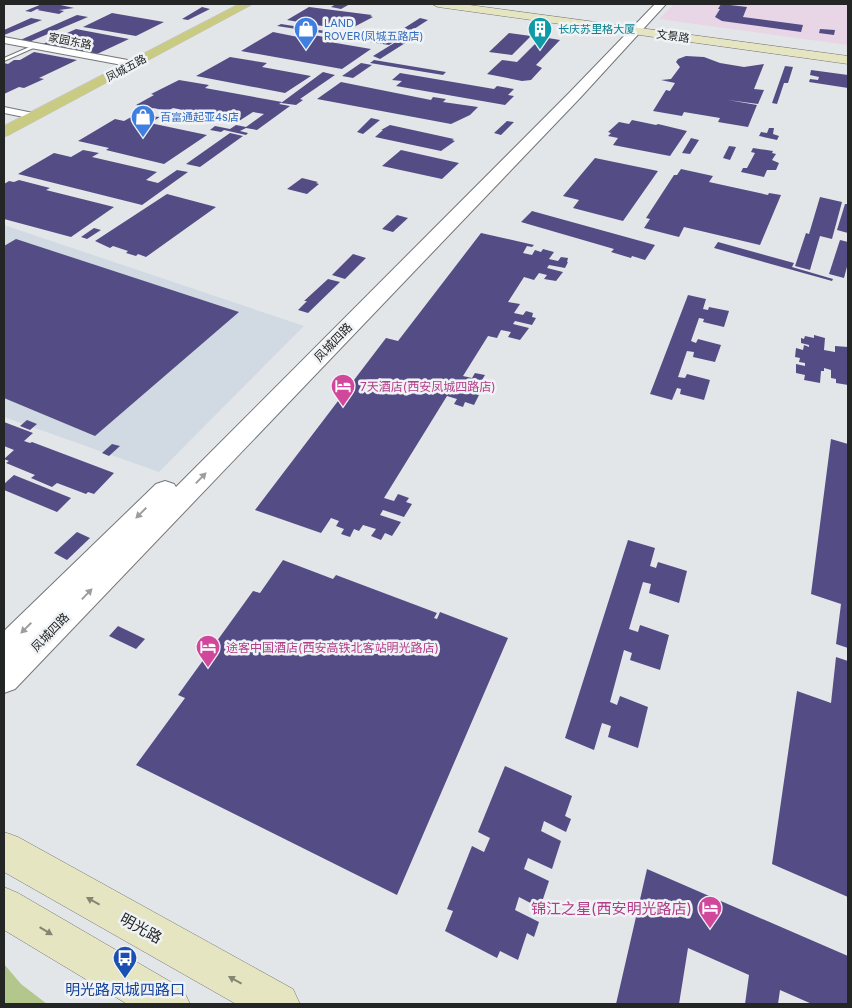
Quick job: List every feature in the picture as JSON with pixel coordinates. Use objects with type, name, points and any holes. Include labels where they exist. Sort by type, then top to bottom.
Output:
[{"type":"main road","name":"凤城五路","points":[[4,132],[28,115],[238,4]]},
{"type":"main road","name":"凤城五路","points":[[128,63],[247,4]]},
{"type":"main road","name":"文景路","points":[[438,4],[638,22],[848,60]]},
{"type":"main road","name":"文景路","points":[[504,4],[848,50]]},
{"type":"main road","name":"凤城五路","points":[[4,123],[28,115]]},
{"type":"main road","name":"明光路","points":[[4,851],[278,1004]]},
{"type":"main road","points":[[4,906],[168,1004]]},
{"type":"street","name":"凤城四路","points":[[4,650],[638,22],[661,4]]},
{"type":"street","name":"凤城四路","points":[[4,679],[638,22]]},
{"type":"street","name":"家园东路","points":[[4,40],[128,63]]},
{"type":"street","points":[[4,110],[28,115]]},
{"type":"lane","points":[[4,60],[36,46]]},
{"type":"shaded area","points":[[674,4],[848,4],[848,45],[659,19]]},
{"type":"shaded area","points":[[4,225],[304,326],[159,472],[4,417]]},
{"type":"green space","points":[[4,964],[21,984],[47,1004],[4,1004]]},
{"type":"building","points":[[42,4],[56,4],[74,8],[59,10],[64,11],[59,14],[37,10],[40,9],[37,9],[31,12],[25,11]]},
{"type":"building","points":[[336,4],[350,4],[341,9],[331,7]]},
{"type":"building","points":[[721,4],[747,7],[743,17],[803,25],[801,32],[722,21],[715,17]]},
{"type":"building","points":[[202,7],[210,9],[188,20],[182,19]]},
{"type":"building","points":[[309,7],[372,15],[370,16],[373,17],[350,29],[287,20]]},
{"type":"building","points":[[112,13],[164,22],[136,36],[83,27]]},
{"type":"building","points":[[77,15],[88,17],[29,42],[18,41]]},
{"type":"building","points":[[31,18],[42,20],[4,35],[4,30]]},
{"type":"building","points":[[420,18],[428,20],[389,45],[351,39],[356,35],[387,39]]},
{"type":"building","points":[[281,24],[338,33],[335,35],[277,26]]},
{"type":"building","points":[[76,29],[129,39],[97,54],[91,53],[85,56],[67,53],[74,50],[47,47],[51,46],[43,44]]},
{"type":"building","points":[[820,29],[835,30],[834,35],[819,33]]},
{"type":"building","name":"LAND ROVER(凤城五路店)","points":[[273,32],[303,38],[308,34],[335,39],[330,42],[371,49],[342,69],[241,51]]},
{"type":"building","points":[[412,32],[421,33],[380,59],[373,56]]},
{"type":"building","points":[[509,33],[531,36],[512,55],[489,52]]},
{"type":"building","name":"长庆苏里格大厦","points":[[542,37],[560,40],[536,65],[542,68],[531,80],[522,81],[487,74],[502,60],[517,62]]},
{"type":"building","points":[[34,52],[77,60],[39,78],[44,79],[4,94],[4,63],[8,64],[14,60],[20,60]]},
{"type":"building","points":[[686,56],[704,57],[720,63],[744,67],[764,64],[754,89],[764,90],[758,104],[728,100],[757,105],[748,127],[718,122],[720,118],[684,112],[682,116],[653,111],[666,90],[670,91],[675,83],[661,80],[671,79],[680,67],[676,62],[678,59]]},
{"type":"building","points":[[230,57],[267,63],[262,67],[311,76],[285,93],[196,76]]},
{"type":"building","points":[[374,60],[446,72],[443,75],[370,63]]},
{"type":"building","points":[[361,63],[372,65],[353,78],[342,76]]},
{"type":"building","points":[[785,66],[793,67],[788,83],[784,83],[777,104],[772,103]]},
{"type":"building","points":[[811,70],[848,75],[848,88],[809,82],[810,79],[818,80],[819,77],[810,75]]},
{"type":"building","points":[[323,72],[335,75],[300,99],[303,100],[296,105],[281,103]]},
{"type":"building","points":[[400,73],[494,89],[497,86],[514,89],[508,95],[514,96],[505,105],[396,86],[402,81],[392,80]]},
{"type":"building","points":[[179,80],[209,85],[205,88],[282,102],[279,104],[290,106],[257,130],[246,128],[240,131],[248,133],[246,135],[224,130],[221,132],[210,130],[215,126],[230,129],[236,125],[246,127],[264,114],[253,112],[239,121],[173,108],[168,111],[153,108],[146,112],[150,113],[146,116],[160,117],[150,123],[207,135],[164,164],[78,141],[115,119],[124,121],[142,111],[136,110],[143,106],[136,105],[154,95],[151,94]]},
{"type":"building","points":[[341,82],[431,100],[433,97],[446,99],[443,102],[478,107],[470,115],[451,124],[317,99]]},
{"type":"building","points":[[371,118],[380,120],[363,134],[357,132]]},
{"type":"building","points":[[632,120],[687,131],[670,156],[613,145],[618,138],[608,136],[611,133],[608,132],[619,122],[629,124]]},
{"type":"building","points":[[507,121],[514,122],[501,135],[494,133]]},
{"type":"building","points":[[390,125],[454,139],[452,140],[455,141],[441,151],[375,137],[383,130],[381,130]]},
{"type":"building","points":[[769,128],[774,128],[773,134],[779,136],[777,140],[759,136],[761,132],[767,133]]},
{"type":"building","points":[[230,133],[243,136],[200,167],[186,164]]},
{"type":"building","points":[[691,138],[699,140],[690,154],[682,153]]},
{"type":"building","points":[[729,146],[736,147],[730,160],[723,158]]},
{"type":"building","points":[[753,148],[773,151],[772,153],[776,154],[772,160],[779,163],[776,170],[767,170],[764,177],[741,172],[743,168],[747,168],[755,153],[751,152]]},
{"type":"building","points":[[83,150],[99,153],[92,157],[157,172],[146,180],[158,183],[177,170],[188,172],[142,205],[18,174],[54,153],[71,157]]},
{"type":"building","points":[[401,150],[459,163],[442,179],[382,166]]},
{"type":"building","points":[[595,158],[658,171],[623,221],[573,208],[579,200],[563,196]]},
{"type":"building","points":[[681,169],[713,176],[709,182],[768,195],[769,193],[781,195],[760,245],[684,227],[679,237],[644,228],[650,219],[646,218],[674,175],[677,175]]},
{"type":"building","points":[[302,178],[318,182],[316,183],[319,184],[307,194],[287,189]]},
{"type":"building","points":[[19,180],[50,188],[46,190],[114,207],[71,237],[4,219],[4,184],[9,181]]},
{"type":"building","points":[[167,194],[216,207],[146,257],[126,253],[128,251],[113,246],[110,248],[95,241]]},
{"type":"building","points":[[820,197],[842,202],[832,239],[820,236],[810,270],[795,266],[806,233],[809,234]]},
{"type":"building","points":[[845,204],[848,204],[848,233],[837,230]]},
{"type":"building","points":[[532,211],[655,245],[645,260],[632,256],[631,258],[611,252],[614,249],[521,222]]},
{"type":"building","points":[[397,215],[408,218],[393,232],[382,229]]},
{"type":"building","points":[[94,228],[101,230],[87,239],[81,237]]},
{"type":"building","points":[[481,233],[534,245],[532,247],[527,246],[523,253],[532,255],[535,250],[541,252],[543,249],[554,252],[549,259],[558,261],[561,257],[568,258],[568,262],[565,268],[549,265],[547,268],[563,272],[556,281],[544,279],[547,275],[539,273],[534,280],[524,277],[508,302],[520,304],[514,313],[523,315],[526,311],[533,313],[532,317],[536,318],[532,325],[515,321],[513,324],[529,328],[520,340],[508,337],[511,332],[501,330],[497,338],[488,336],[463,376],[472,378],[475,373],[485,375],[482,380],[487,381],[482,390],[462,385],[460,389],[479,395],[474,405],[465,402],[463,407],[454,404],[457,399],[447,396],[384,498],[394,501],[398,494],[409,498],[406,502],[412,504],[404,517],[383,510],[380,515],[401,522],[392,536],[385,533],[381,540],[371,536],[376,529],[363,525],[359,531],[354,529],[350,537],[341,534],[344,529],[336,526],[339,521],[331,518],[321,533],[255,510],[386,338],[398,341]]},
{"type":"building","points":[[16,239],[239,312],[95,436],[4,398],[4,246]]},
{"type":"building","points":[[840,240],[848,242],[848,263],[844,278],[829,274]]},
{"type":"building","points":[[718,242],[794,263],[792,267],[833,279],[832,281],[714,248]]},
{"type":"building","points":[[353,254],[366,258],[345,279],[332,275]]},
{"type":"building","points":[[328,279],[340,282],[308,313],[298,310],[307,301],[304,301]]},
{"type":"building","points":[[688,295],[706,299],[703,309],[708,310],[709,307],[729,311],[724,327],[703,322],[704,319],[699,318],[691,341],[696,343],[698,339],[721,345],[715,362],[693,357],[694,352],[687,351],[678,377],[685,378],[687,374],[710,380],[704,400],[680,394],[681,389],[677,388],[672,400],[650,394]]},
{"type":"building","points":[[814,335],[825,338],[824,350],[835,352],[835,346],[848,347],[848,385],[836,383],[836,379],[831,378],[831,370],[824,368],[824,371],[821,371],[820,383],[804,380],[805,375],[796,373],[796,364],[805,366],[805,363],[799,362],[800,358],[795,357],[796,348],[803,350],[804,345],[809,347],[809,345],[801,343],[801,338],[804,339],[805,336],[814,338]]},
{"type":"building","points":[[27,420],[37,424],[30,430],[20,426]]},
{"type":"building","points":[[4,422],[33,433],[24,441],[32,442],[114,473],[94,494],[88,492],[86,494],[57,483],[52,487],[31,478],[35,475],[6,463],[9,461],[4,459],[14,450],[4,446]]},
{"type":"building","points":[[831,439],[848,444],[848,648],[836,644],[841,604],[811,594]]},
{"type":"building","points":[[112,444],[120,446],[109,456],[102,453]]},
{"type":"building","points":[[14,475],[71,498],[57,512],[4,490],[4,484]]},
{"type":"building","points":[[77,532],[90,538],[67,560],[54,553]]},
{"type":"building","points":[[628,540],[655,548],[650,566],[656,568],[658,562],[687,571],[679,603],[649,593],[651,584],[643,582],[629,629],[638,632],[640,625],[669,635],[660,670],[630,660],[632,653],[624,650],[610,702],[617,705],[620,696],[648,707],[638,748],[608,737],[611,726],[602,723],[594,750],[565,738]]},
{"type":"building","points":[[283,560],[333,579],[336,575],[437,613],[434,618],[437,619],[440,612],[508,638],[397,895],[136,765],[185,698],[178,695],[253,591],[260,593]]},
{"type":"building","points":[[118,626],[145,639],[136,649],[109,636]]},
{"type":"building","points":[[836,657],[848,661],[848,897],[772,864],[797,691],[831,703]]},
{"type":"building","points":[[505,766],[572,796],[565,816],[571,819],[566,832],[544,821],[541,831],[561,841],[552,869],[528,858],[524,869],[549,881],[540,908],[519,897],[515,910],[539,922],[534,937],[527,933],[518,960],[500,951],[497,958],[445,931],[453,911],[447,909],[472,846],[484,852],[490,838],[478,832]]},
{"type":"building","name":"锦江之星(西安明光路店)","points":[[647,869],[848,956],[848,1004],[812,1004],[780,990],[778,1004],[745,1004],[749,975],[688,948],[679,1004],[616,1004]]},
{"type":"place","name":"LAND ROVER(凤城五路店)","points":[[306,50]]},
{"type":"place","name":"长庆苏里格大厦","points":[[540,50]]},
{"type":"place","name":"百富通起亚4s店","points":[[143,138]]},
{"type":"place","name":"7天酒店(西安凤城四路店)","points":[[343,407]]},
{"type":"place","name":"途客中国酒店(西安高铁北客站明光路店)","points":[[208,668]]},
{"type":"place","name":"锦江之星(西安明光路店)","points":[[710,929]]},
{"type":"place","name":"明光路凤城四路口","points":[[125,979]]}]
